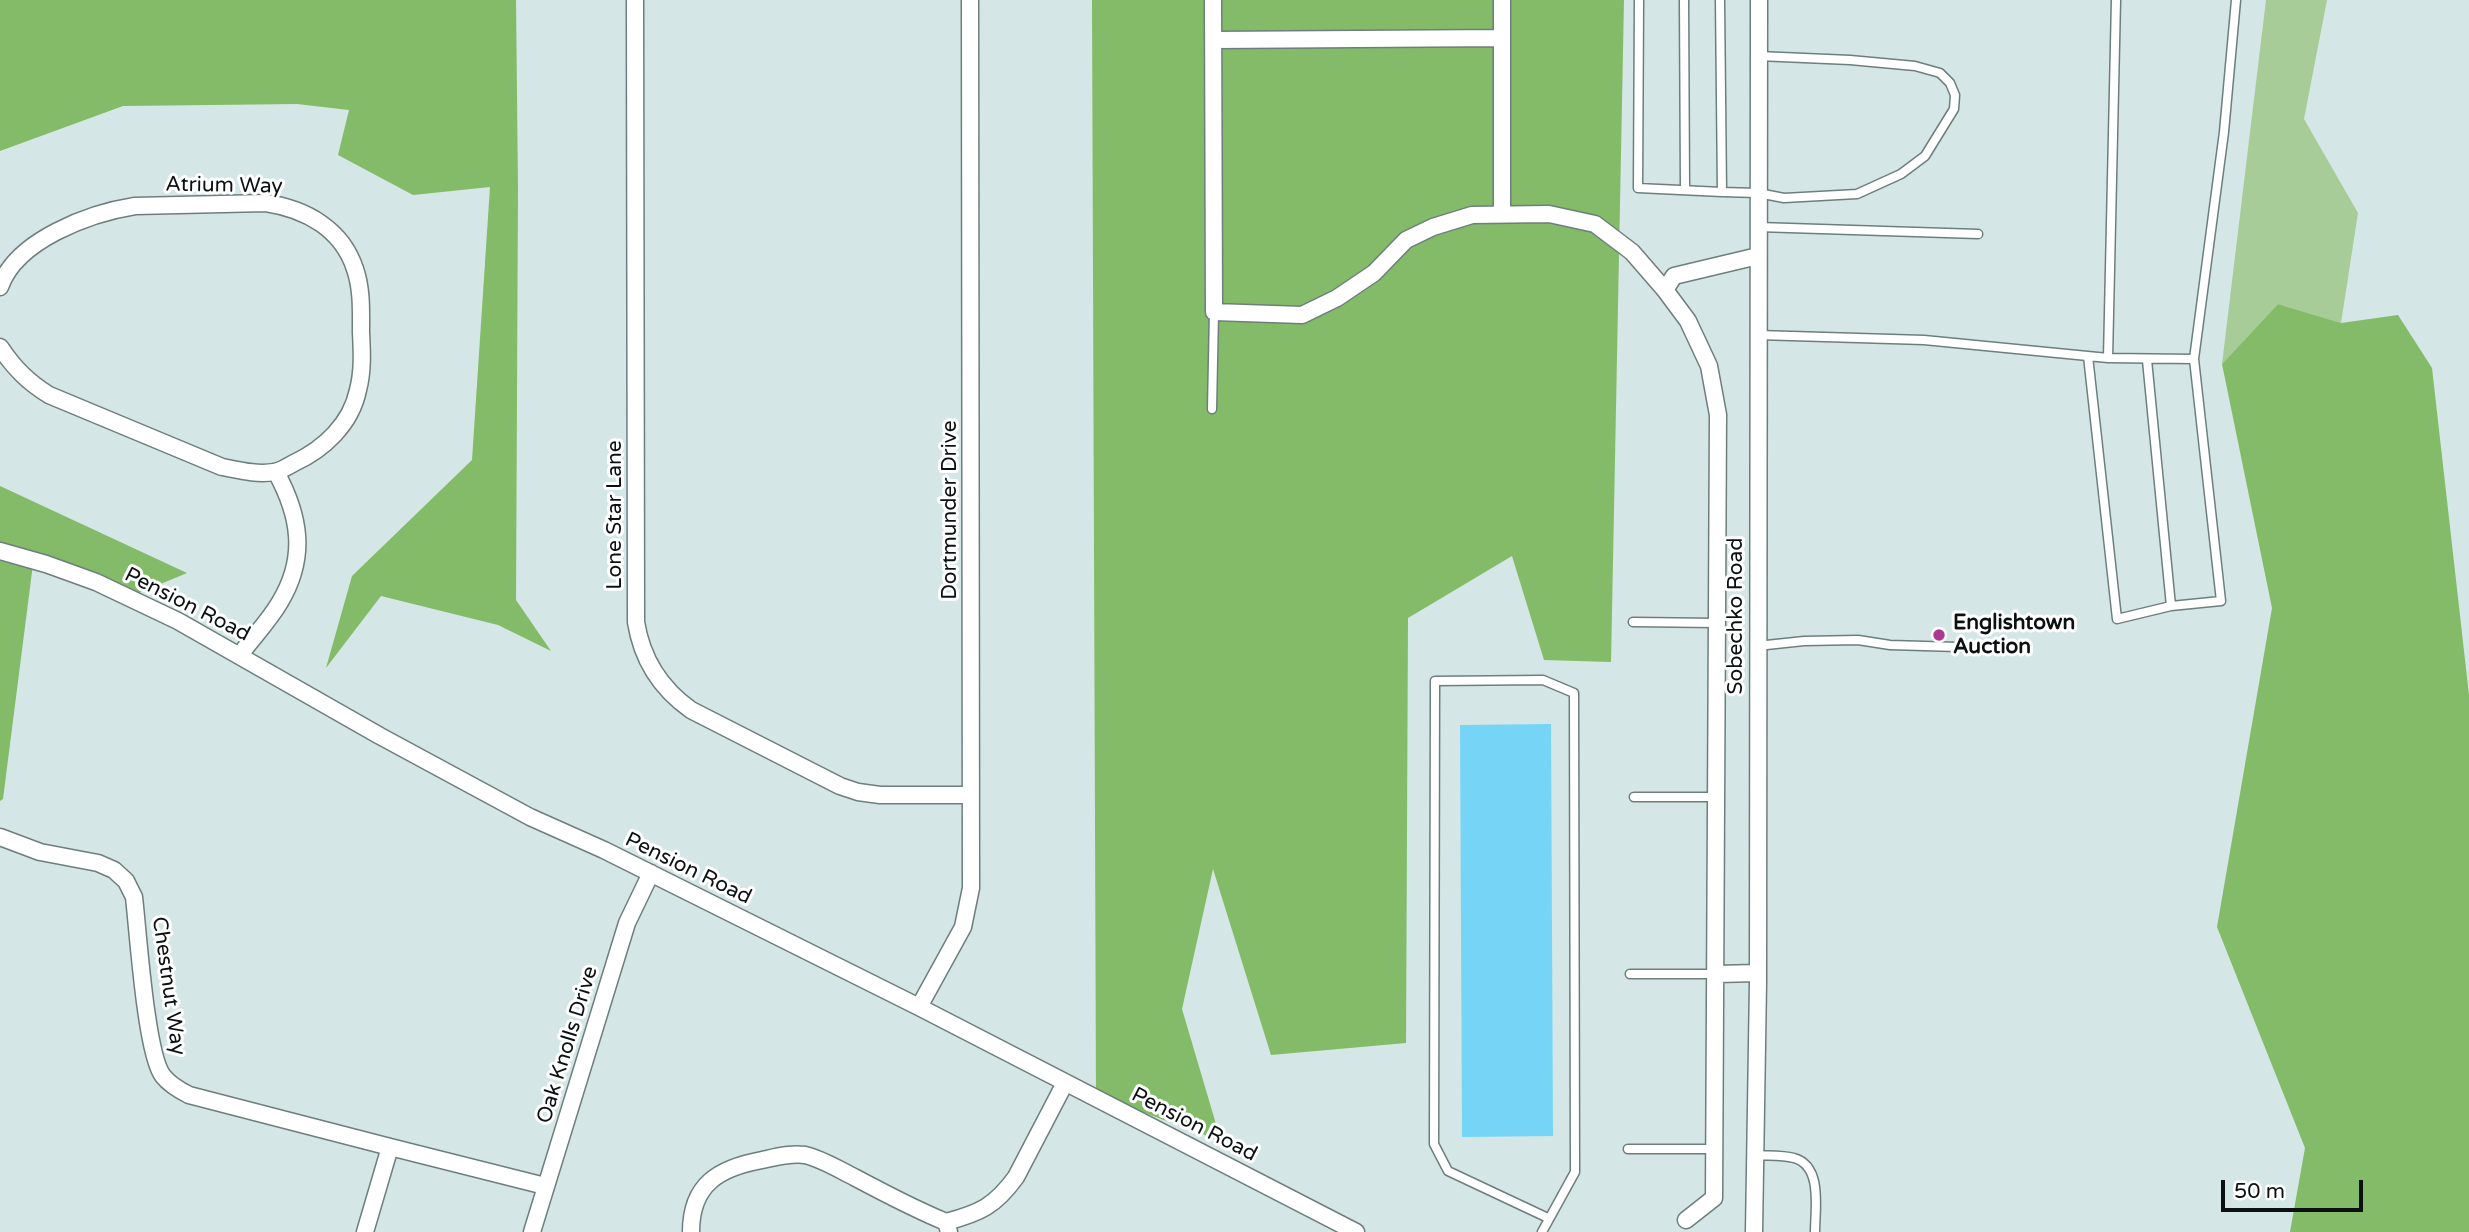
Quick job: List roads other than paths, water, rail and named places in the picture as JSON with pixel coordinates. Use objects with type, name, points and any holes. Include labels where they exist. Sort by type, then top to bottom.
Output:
[{"type":"street","name":"Lone Star Lane","points":[[635,0],[636,622],[638,638],[648,663],[675,699],[691,710],[840,786],[880,795],[971,795]]},
{"type":"street","name":"Dortmunder Drive","points":[[919,1006],[944,965],[968,911],[971,888],[970,0]]},
{"type":"street","points":[[1213,0],[1214,312],[1302,315],[1337,298],[1374,273],[1406,240],[1433,226],[1472,215],[1549,214],[1595,224],[1632,252],[1688,321],[1709,366],[1718,415],[1714,1198],[1686,1220]]},
{"type":"street","points":[[1502,0],[1502,214]]},
{"type":"street","name":"Sobechko Road","points":[[1754,1232],[1758,973],[1759,0]]},
{"type":"street","points":[[1214,40],[1502,38]]},
{"type":"street","name":"Atrium Way","points":[[0,287],[14,262],[25,250],[47,236],[119,208],[267,203],[302,211],[320,221],[335,234],[347,251],[355,269],[361,295],[362,365],[353,407],[343,424],[327,442],[306,458],[276,472],[243,471],[222,467],[49,395],[17,371],[0,347]]},
{"type":"street","points":[[1665,290],[1674,276],[1758,256]]},
{"type":"street","points":[[240,654],[279,605],[288,587],[296,559],[297,526],[290,497],[276,472]]},
{"type":"street","name":"Pension Road","points":[[0,551],[96,582],[178,621],[380,736],[530,817],[651,873],[919,1006],[1329,1226],[1356,1232]]},
{"type":"street","name":"Chestnut Way","points":[[0,837],[40,852],[98,863],[114,870],[126,881],[134,897],[153,1052],[162,1076],[174,1087],[189,1095],[545,1186]]},
{"type":"street","name":"Oak Knolls Drive","points":[[532,1232],[627,923],[651,873]]},
{"type":"street","points":[[1717,974],[1758,973]]},
{"type":"street","points":[[691,1232],[694,1206],[701,1191],[710,1181],[739,1165],[791,1154],[820,1160],[948,1227],[978,1213],[1006,1190],[1016,1177],[1065,1083]]},
{"type":"street","points":[[365,1232],[390,1147]]},
{"type":"lane","points":[[1639,0],[1639,188],[1758,192],[1784,198],[1857,194],[1901,174],[1925,156],[1954,109],[1955,95],[1950,83],[1940,73],[1914,66],[1850,60],[1758,56]]},
{"type":"lane","points":[[1684,0],[1685,189]]},
{"type":"lane","points":[[1720,0],[1721,192]]},
{"type":"lane","points":[[2108,358],[2116,0]]},
{"type":"lane","points":[[2088,356],[2117,620],[2171,606],[2221,601],[2194,359],[2224,132],[2236,0]]},
{"type":"lane","points":[[1758,226],[1978,234]]},
{"type":"lane","points":[[1212,409],[1214,312]]},
{"type":"lane","points":[[1758,335],[1924,340],[2108,358],[2194,359]]},
{"type":"lane","points":[[2147,360],[2171,606]]},
{"type":"lane","points":[[1633,622],[1717,623]]},
{"type":"lane","points":[[1757,646],[1804,641],[1858,640],[1890,645],[2025,649]]},
{"type":"lane","points":[[1542,1232],[1575,1172],[1574,693],[1544,680],[1435,681],[1434,1144],[1448,1171],[1548,1218]]},
{"type":"lane","points":[[1634,797],[1717,797]]},
{"type":"lane","points":[[1630,974],[1717,974]]},
{"type":"lane","points":[[1628,1149],[1715,1149]]},
{"type":"lane","points":[[1755,1155],[1793,1158],[1804,1162],[1812,1173],[1815,1185],[1815,1232]]},
{"type":"place","name":"Englishtown Auction","points":[[1939,635]]}]
